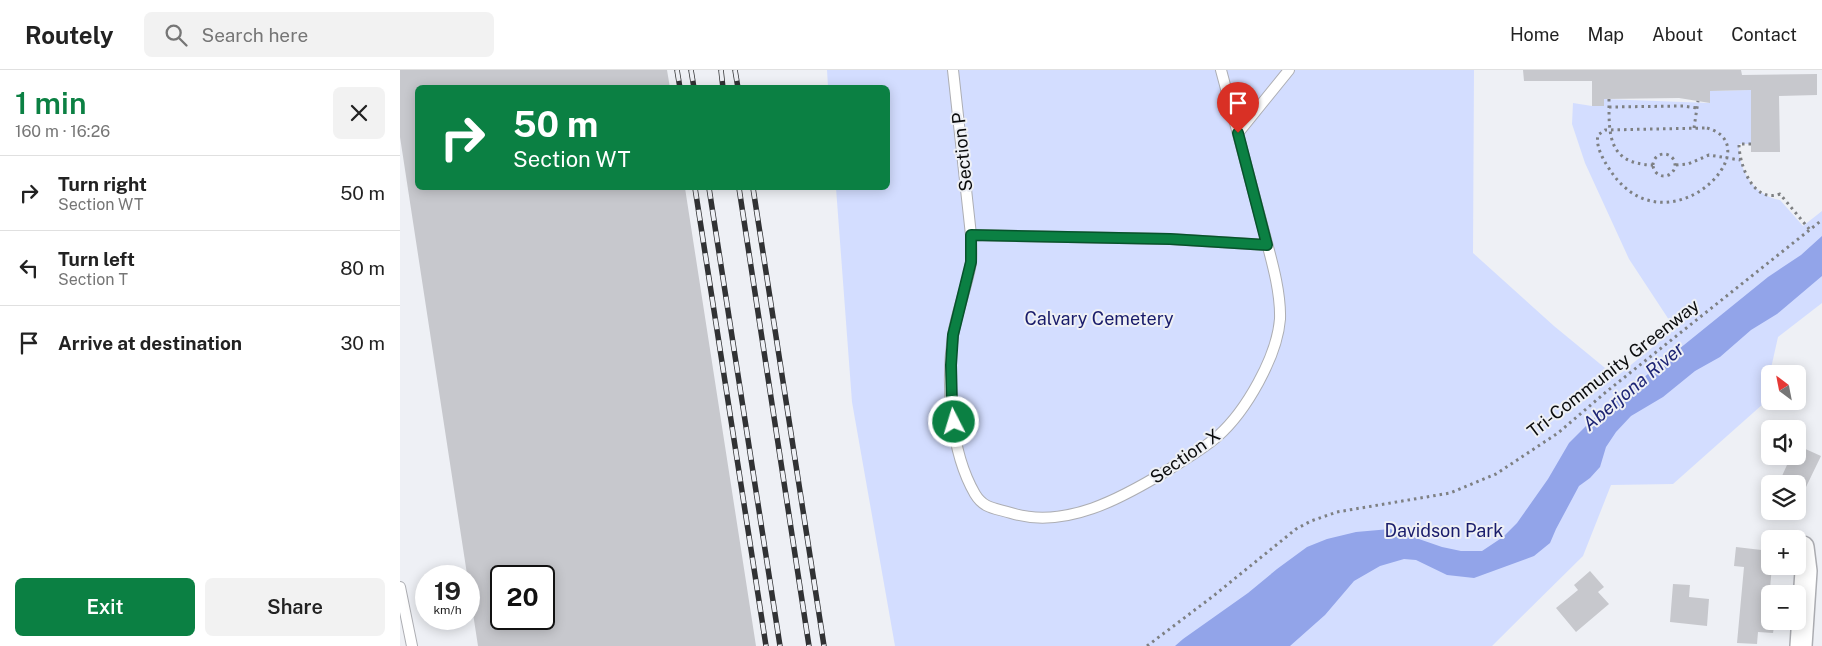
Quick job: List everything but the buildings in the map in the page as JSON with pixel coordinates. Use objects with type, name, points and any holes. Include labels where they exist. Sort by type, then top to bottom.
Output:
[{"type":"street","points":[[1801,646],[1806,575]]},
{"type":"lane","name":"Section P","points":[[953,70],[971,235],[971,262],[953,335],[951,365],[952,406],[958,453],[975,494],[984,506]]},
{"type":"lane","name":"Section X","points":[[984,506],[1033,518],[1058,516],[1092,508],[1144,485],[1218,436],[1239,414],[1257,386],[1272,355],[1280,319],[1276,279],[1221,70]]},
{"type":"lane","points":[[1238,133],[1289,70]]},
{"type":"lane","points":[[971,235],[1170,239],[1267,245]]},
{"type":"lane","points":[[400,587],[412,646]]},
{"type":"path","points":[[1609,99],[1609,130],[1613,145],[1623,157],[1633,162],[1652,164]]},
{"type":"path","points":[[1694,128],[1698,101]]},
{"type":"path","points":[[1609,106],[1683,106],[1697,108]]},
{"type":"path","points":[[1707,128],[1718,133],[1726,144],[1728,157],[1725,166],[1705,188],[1692,197],[1673,202],[1654,201],[1630,190],[1611,172],[1601,153],[1597,138],[1601,132],[1609,130],[1707,128]]},
{"type":"path","points":[[1751,144],[1739,144],[1740,160],[1745,173],[1756,188],[1770,196],[1780,194],[1810,230]]},
{"type":"path","points":[[1666,153],[1674,159],[1676,165],[1670,175],[1664,176],[1656,172],[1652,164],[1658,155],[1666,153]]},
{"type":"path","points":[[1676,165],[1688,164],[1709,155],[1740,160]]},
{"type":"path","name":"Tri-Community Greenway","points":[[1147,646],[1212,597],[1296,529],[1311,520],[1337,512],[1412,498],[1437,496],[1496,474],[1558,433],[1606,392],[1822,220]]},
{"type":"green space","name":"Calvary Cemetery","points":[[827,70],[1474,70],[1473,253],[1554,326],[1616,377],[1675,329],[1629,259],[1585,163],[1572,124],[1573,103],[1604,106],[1604,99],[1709,103],[1710,91],[1751,90],[1751,144],[1739,144],[1739,153],[1744,172],[1762,193],[1780,200],[1803,226],[1822,211],[1822,303],[1778,337],[1772,365],[1761,365],[1761,406],[1673,484],[1611,485],[1583,556],[1492,646],[895,646],[852,402],[836,190],[890,190],[890,85],[828,85]]},
{"type":"water","points":[[1822,236],[1822,276],[1777,314],[1751,330],[1720,357],[1695,371],[1663,397],[1631,416],[1616,432],[1606,447],[1600,467],[1579,486],[1550,543],[1534,556],[1474,578],[1447,575],[1416,560],[1404,559],[1380,566],[1354,581],[1325,615],[1290,646],[1175,646],[1307,547],[1327,539],[1356,532],[1390,529],[1442,547],[1461,551],[1482,551],[1503,537],[1517,523],[1548,479],[1569,443],[1595,417],[1768,277],[1801,255]]},
{"type":"railway","points":[[677,70],[680,85]]},
{"type":"railway","points":[[691,70],[694,85]]},
{"type":"railway","points":[[721,70],[723,85]]},
{"type":"railway","points":[[735,70],[738,85]]},
{"type":"railway","points":[[695,190],[766,646]]},
{"type":"railway","points":[[709,190],[780,646]]},
{"type":"railway","points":[[739,190],[809,646]]},
{"type":"railway","points":[[753,190],[824,646]]},
{"type":"route","points":[[954,422],[951,365],[953,335],[971,262],[971,235],[1170,239],[1267,245],[1238,133]]},
{"type":"water label","name":"Aberjona River","points":[[1633,386]]},
{"type":"park label","name":"Davidson Park","points":[[1444,530]]}]
